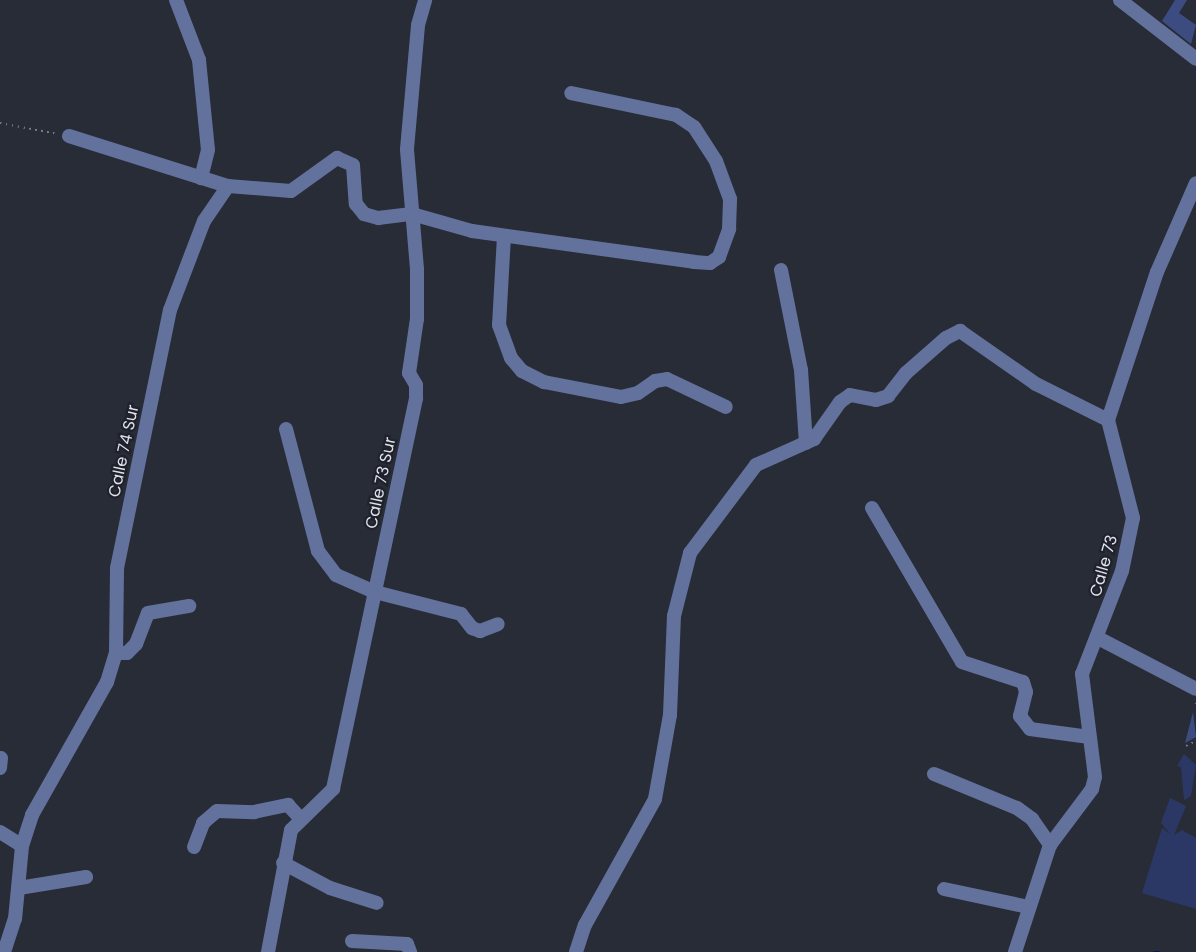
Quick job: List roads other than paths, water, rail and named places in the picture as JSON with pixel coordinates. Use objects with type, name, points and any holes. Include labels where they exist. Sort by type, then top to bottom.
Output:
[{"type":"street","points":[[176,0],[199,60],[208,150],[201,178]]},
{"type":"street","name":"Calle 73 Sur","points":[[268,952],[288,837],[300,818],[322,803],[333,789],[416,398],[416,385],[409,373],[417,319],[407,149],[410,88],[418,25],[425,0]]},
{"type":"street","points":[[1120,0],[1196,59]]},
{"type":"street","points":[[69,136],[228,186],[291,191],[337,158],[346,159],[353,165],[356,204],[364,214],[378,218],[412,214],[504,236],[694,262],[710,263],[723,252],[730,199],[716,161],[694,127],[676,115],[571,93]]},
{"type":"street","points":[[576,952],[585,925],[656,799],[670,715],[674,616],[690,554],[756,465],[806,443],[826,424],[840,402],[856,393],[876,400],[888,396],[906,373],[946,338],[960,331],[1036,384],[1108,420],[1157,272],[1196,183]]},
{"type":"street","name":"Calle 74 Sur","points":[[4,952],[10,943],[19,888],[22,846],[32,815],[107,682],[116,654],[117,568],[170,310],[204,221],[228,186]]},
{"type":"street","points":[[504,236],[499,326],[511,358],[522,371],[543,382],[621,397],[638,393],[655,381],[668,379],[726,407]]},
{"type":"street","points":[[781,270],[801,370],[806,443]]},
{"type":"street","name":"Calle 73","points":[[1015,952],[1050,845],[1092,789],[1094,766],[1082,674],[1098,638],[1122,571],[1133,518],[1108,420]]},
{"type":"street","points":[[286,429],[318,551],[336,575],[375,592],[461,614],[472,628],[480,631],[498,624]]},
{"type":"street","points":[[872,508],[963,662],[1023,682],[1026,692],[1020,716],[1030,729],[1089,737]]},
{"type":"street","points":[[116,654],[127,653],[136,644],[148,613],[189,606]]},
{"type":"street","points":[[1098,638],[1196,689]]},
{"type":"street","points":[[934,774],[1017,808],[1032,819],[1050,845]]},
{"type":"street","points":[[194,847],[203,823],[217,811],[255,812],[288,805],[300,818]]},
{"type":"street","points":[[0,832],[22,846]]},
{"type":"street","points":[[283,863],[330,888],[377,903]]},
{"type":"street","points":[[19,888],[86,877]]},
{"type":"street","points":[[944,889],[1029,907]]},
{"type":"street","points":[[352,940],[407,945],[410,952]]}]
